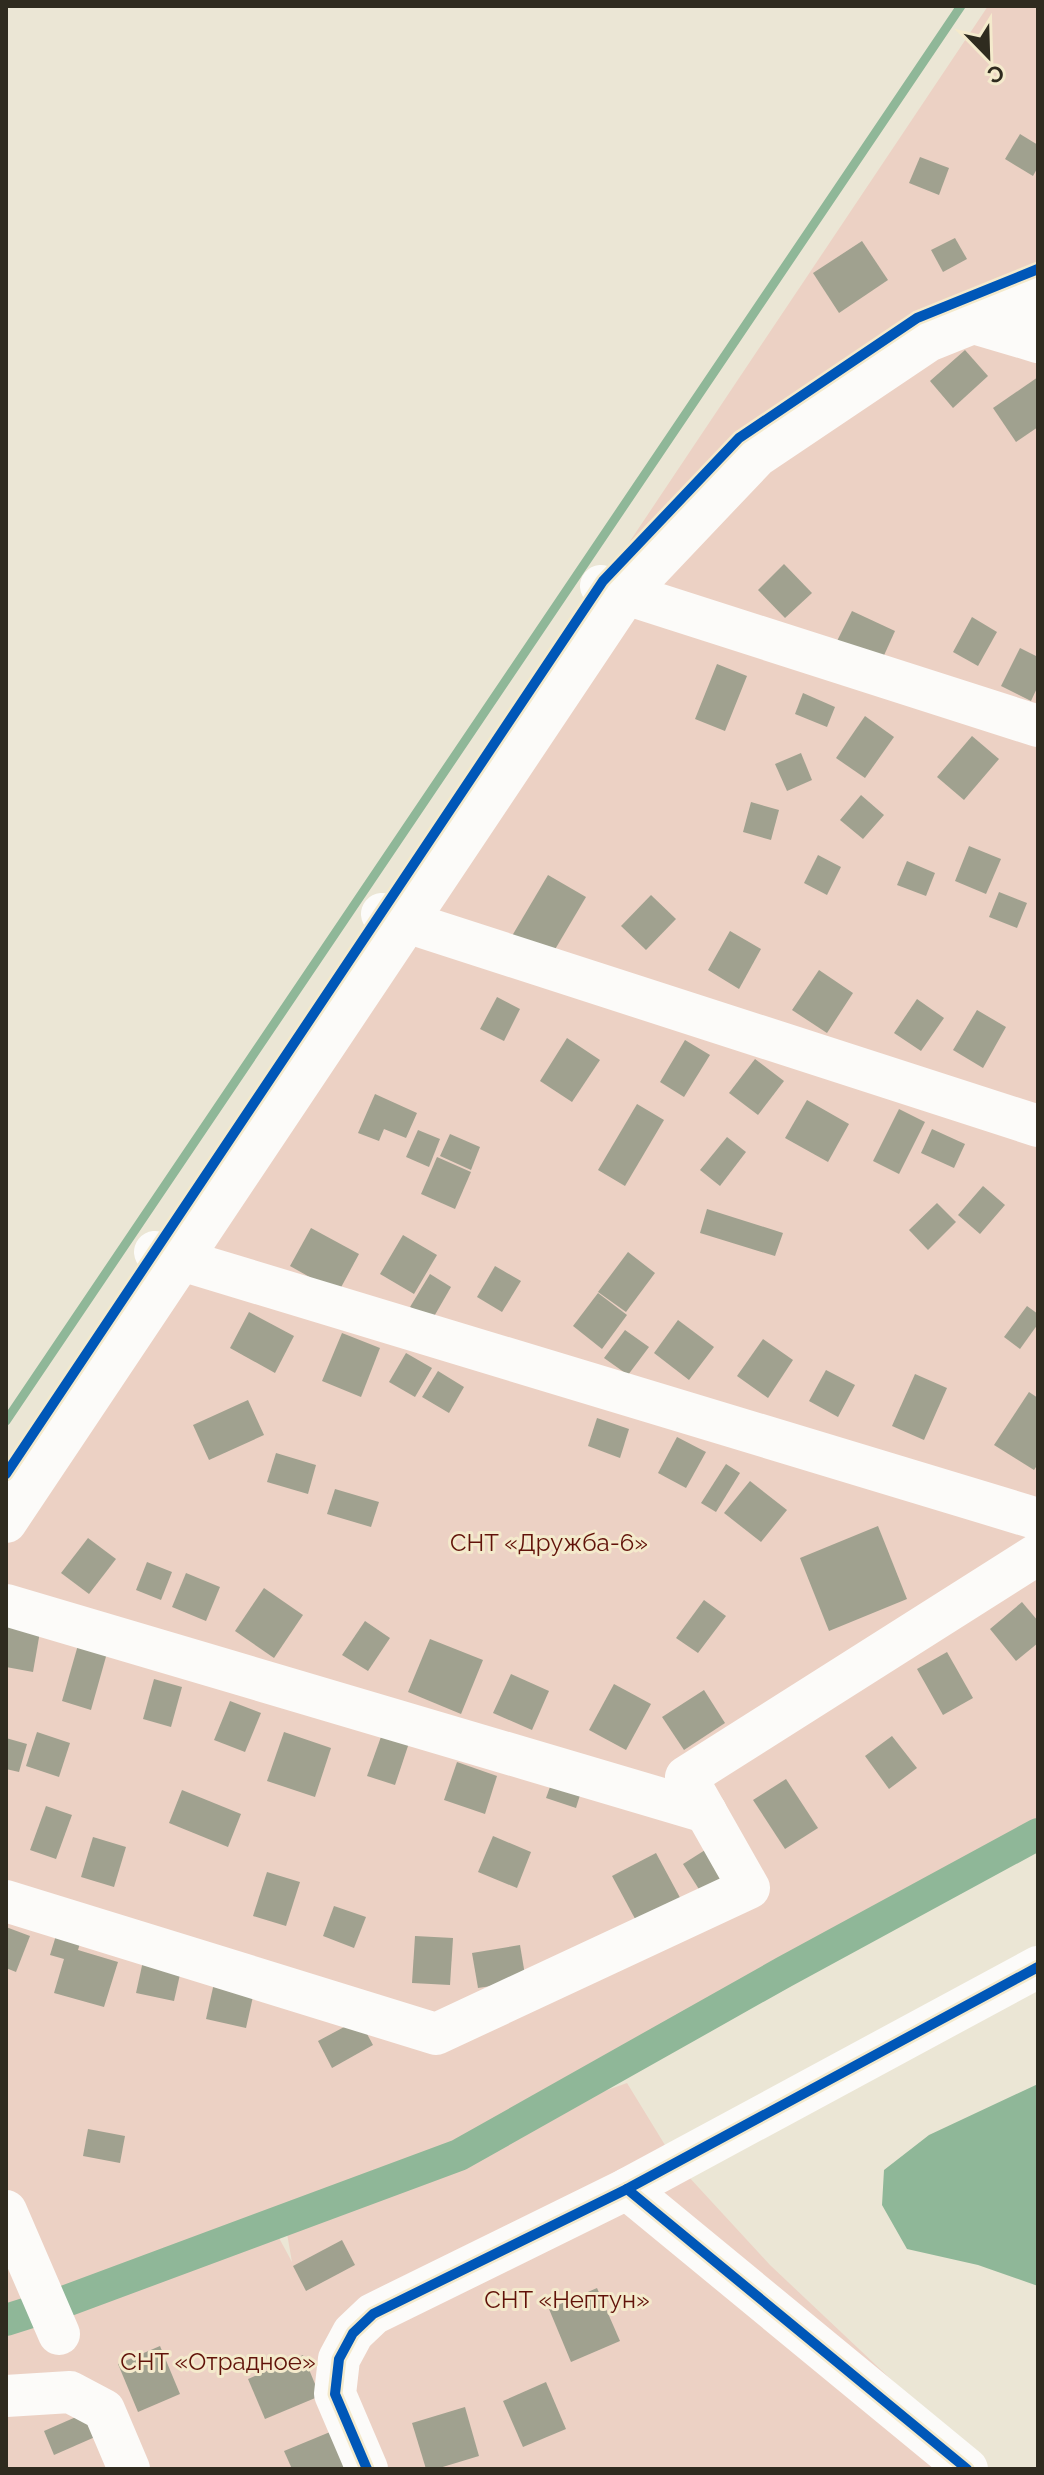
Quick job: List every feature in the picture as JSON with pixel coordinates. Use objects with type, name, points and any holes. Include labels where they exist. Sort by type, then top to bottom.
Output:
[{"type":"street","points":[[6,1522],[168,1256],[613,590],[739,438],[917,318],[1038,269]]},
{"type":"street","points":[[613,590],[757,456],[928,341],[1038,297]]},
{"type":"street","points":[[974,323],[1038,342]]},
{"type":"street","points":[[613,590],[1038,726]]},
{"type":"street","points":[[394,917],[1038,1126]]},
{"type":"street","points":[[6,1474],[168,1256]]},
{"type":"street","points":[[168,1256],[1038,1519]]},
{"type":"street","points":[[6,1901],[436,2034],[749,1888],[686,1777],[1038,1554]]},
{"type":"street","points":[[6,1605],[706,1812]]},
{"type":"street","points":[[367,2469],[335,2394],[339,2359],[353,2333],[373,2314],[627,2189],[1038,1967]]},
{"type":"street","points":[[627,2189],[967,2469]]},
{"type":"street","points":[[6,2211],[59,2334]]},
{"type":"street","points":[[6,2396],[70,2392],[104,2410],[129,2469]]},
{"type":"green space","name":"СНТ «Дружба-6»","points":[[988,6],[1038,6],[1038,1834],[784,1972],[459,2155],[272,2225],[292,2262],[286,2228],[469,2158],[571,2103],[627,2083],[676,2163],[770,2265],[986,2469],[6,2469],[6,1474]]},
{"type":"shaded area","points":[[1038,2084],[1038,2286],[978,2265],[907,2249],[882,2205],[884,2170],[929,2135]]},
{"type":"building","points":[[1020,134],[1038,145],[1038,167],[1033,176],[1005,159]]},
{"type":"building","points":[[920,157],[949,168],[939,195],[909,183]]},
{"type":"building","points":[[955,238],[967,259],[943,272],[931,250]]},
{"type":"building","points":[[862,241],[888,280],[839,313],[813,273]]},
{"type":"building","points":[[965,350],[988,376],[953,408],[930,381]]},
{"type":"building","points":[[1038,377],[1038,427],[1016,442],[993,408]]},
{"type":"building","points":[[784,564],[812,593],[785,618],[758,590]]},
{"type":"building","points":[[852,611],[895,631],[881,662],[837,641]]},
{"type":"building","points":[[972,617],[997,632],[978,666],[953,652]]},
{"type":"building","points":[[1020,648],[1038,657],[1038,686],[1031,701],[1001,686]]},
{"type":"building","points":[[717,664],[747,676],[725,731],[695,719]]},
{"type":"building","points":[[803,693],[835,707],[827,727],[795,714]]},
{"type":"building","points":[[865,716],[894,737],[865,778],[836,758]]},
{"type":"building","points":[[972,736],[999,759],[964,800],[937,777]]},
{"type":"building","points":[[801,753],[812,780],[787,791],[775,764]]},
{"type":"building","points":[[861,795],[884,815],[863,839],[840,820]]},
{"type":"building","points":[[751,802],[779,810],[771,840],[743,832]]},
{"type":"building","points":[[969,846],[1001,859],[986,894],[955,881]]},
{"type":"building","points":[[818,855],[841,867],[827,895],[804,883]]},
{"type":"building","points":[[907,861],[935,873],[926,896],[897,885]]},
{"type":"building","points":[[548,875],[586,897],[547,963],[509,941]]},
{"type":"building","points":[[999,892],[1027,903],[1017,928],[989,917]]},
{"type":"building","points":[[651,895],[676,919],[646,950],[621,926]]},
{"type":"building","points":[[730,931],[761,949],[739,989],[708,970]]},
{"type":"building","points":[[819,970],[853,993],[827,1033],[792,1010]]},
{"type":"building","points":[[497,997],[520,1009],[504,1041],[480,1029]]},
{"type":"building","points":[[917,999],[944,1018],[921,1051],[894,1033]]},
{"type":"building","points":[[977,1010],[1006,1027],[983,1068],[953,1050]]},
{"type":"building","points":[[567,1038],[600,1060],[572,1102],[540,1081]]},
{"type":"building","points":[[685,1040],[710,1055],[684,1097],[660,1082]]},
{"type":"building","points":[[755,1059],[784,1081],[758,1115],[729,1093]]},
{"type":"building","points":[[375,1094],[417,1113],[406,1138],[384,1129],[379,1141],[358,1133]]},
{"type":"building","points":[[807,1100],[849,1124],[828,1162],[785,1138]]},
{"type":"building","points":[[637,1104],[664,1120],[625,1186],[598,1170]]},
{"type":"building","points":[[899,1109],[925,1122],[899,1174],[873,1161]]},
{"type":"building","points":[[932,1129],[965,1144],[954,1168],[921,1153]]},
{"type":"building","points":[[418,1130],[440,1139],[429,1167],[406,1157]]},
{"type":"building","points":[[450,1134],[480,1147],[471,1170],[440,1156]]},
{"type":"building","points":[[727,1137],[746,1152],[720,1186],[700,1170]]},
{"type":"building","points":[[437,1157],[471,1172],[455,1209],[421,1194]]},
{"type":"building","points":[[983,1186],[1005,1205],[980,1234],[958,1215]]},
{"type":"building","points":[[937,1203],[956,1222],[928,1250],[909,1230]]},
{"type":"building","points":[[707,1209],[783,1233],[775,1256],[700,1233]]},
{"type":"building","points":[[311,1228],[359,1254],[338,1293],[290,1266]]},
{"type":"building","points":[[403,1235],[437,1255],[414,1294],[380,1274]]},
{"type":"building","points":[[628,1252],[655,1273],[626,1312],[598,1292]]},
{"type":"building","points":[[495,1266],[521,1281],[502,1312],[477,1297]]},
{"type":"building","points":[[430,1274],[451,1287],[432,1320],[410,1307]]},
{"type":"building","points":[[598,1293],[627,1315],[602,1349],[573,1326]]},
{"type":"building","points":[[1027,1306],[1038,1314],[1038,1324],[1020,1349],[1004,1337]]},
{"type":"building","points":[[249,1312],[294,1336],[275,1373],[230,1348]]},
{"type":"building","points":[[678,1320],[714,1347],[689,1380],[654,1353]]},
{"type":"building","points":[[625,1330],[649,1347],[628,1375],[604,1358]]},
{"type":"building","points":[[342,1333],[380,1348],[361,1397],[322,1381]]},
{"type":"building","points":[[763,1339],[793,1360],[768,1398],[737,1376]]},
{"type":"building","points":[[406,1353],[432,1368],[415,1397],[389,1382]]},
{"type":"building","points":[[826,1370],[855,1385],[838,1417],[809,1401]]},
{"type":"building","points":[[438,1371],[464,1387],[449,1413],[422,1397]]},
{"type":"building","points":[[915,1374],[947,1388],[924,1440],[892,1426]]},
{"type":"building","points":[[1029,1392],[1038,1398],[1038,1464],[1034,1470],[994,1445]]},
{"type":"building","points":[[248,1400],[264,1435],[209,1460],[193,1425]]},
{"type":"building","points":[[597,1418],[629,1429],[620,1458],[588,1446]]},
{"type":"building","points":[[677,1437],[706,1452],[686,1488],[658,1473]]},
{"type":"building","points":[[276,1453],[316,1465],[308,1494],[267,1482]]},
{"type":"building","points":[[726,1464],[740,1473],[716,1512],[701,1503]]},
{"type":"building","points":[[750,1481],[787,1510],[761,1542],[724,1513]]},
{"type":"building","points":[[335,1489],[379,1502],[371,1527],[327,1514]]},
{"type":"building","points":[[878,1526],[907,1599],[829,1631],[800,1558]]},
{"type":"building","points":[[88,1538],[116,1559],[89,1594],[61,1573]]},
{"type":"building","points":[[147,1562],[172,1572],[161,1600],[136,1590]]},
{"type":"building","points":[[186,1573],[220,1587],[206,1621],[172,1607]]},
{"type":"building","points":[[264,1588],[303,1615],[274,1658],[235,1631]]},
{"type":"building","points":[[704,1600],[726,1616],[698,1653],[676,1638]]},
{"type":"building","points":[[1022,1602],[1038,1621],[1038,1643],[1016,1661],[990,1629]]},
{"type":"building","points":[[365,1621],[390,1638],[368,1671],[342,1655]]},
{"type":"building","points":[[6,1624],[41,1626],[33,1672],[6,1667]]},
{"type":"building","points":[[430,1639],[483,1660],[461,1714],[408,1692]]},
{"type":"building","points":[[78,1645],[107,1653],[91,1710],[62,1701]]},
{"type":"building","points":[[947,1652],[973,1698],[943,1715],[917,1669]]},
{"type":"building","points":[[511,1674],[549,1691],[532,1730],[493,1713]]},
{"type":"building","points":[[154,1679],[182,1687],[171,1727],[143,1719]]},
{"type":"building","points":[[614,1684],[651,1704],[626,1750],[589,1730]]},
{"type":"building","points":[[704,1690],[725,1723],[684,1750],[662,1717]]},
{"type":"building","points":[[230,1701],[261,1713],[245,1752],[214,1740]]},
{"type":"building","points":[[37,1732],[70,1743],[59,1777],[26,1766]]},
{"type":"building","points":[[284,1732],[331,1748],[315,1797],[267,1781]]},
{"type":"building","points":[[382,1734],[409,1743],[395,1785],[367,1776]]},
{"type":"building","points":[[892,1736],[917,1768],[889,1789],[865,1756]]},
{"type":"building","points":[[6,1738],[27,1744],[19,1772],[6,1769]]},
{"type":"building","points":[[457,1762],[497,1776],[485,1814],[444,1800]]},
{"type":"building","points":[[556,1770],[585,1779],[576,1808],[546,1798]]},
{"type":"building","points":[[786,1779],[818,1828],[785,1849],[753,1800]]},
{"type":"building","points":[[182,1790],[241,1814],[228,1847],[169,1823]]},
{"type":"building","points":[[46,1806],[72,1815],[56,1859],[30,1850]]},
{"type":"building","points":[[493,1836],[531,1852],[517,1888],[478,1872]]},
{"type":"building","points":[[93,1837],[126,1847],[114,1887],[81,1877]]},
{"type":"building","points":[[713,1845],[732,1875],[702,1894],[683,1864]]},
{"type":"building","points":[[656,1853],[684,1905],[640,1928],[612,1876]]},
{"type":"building","points":[[267,1872],[300,1882],[286,1926],[253,1916]]},
{"type":"building","points":[[334,1906],[366,1917],[354,1948],[323,1936]]},
{"type":"building","points":[[6,1927],[30,1936],[16,1972],[6,1968]]},
{"type":"building","points":[[58,1929],[82,1937],[78,1950],[118,1962],[104,2007],[54,1993],[64,1959],[50,1955]]},
{"type":"building","points":[[415,1936],[453,1938],[450,1985],[412,1983]]},
{"type":"building","points":[[520,1945],[526,1981],[478,1988],[472,1953]]},
{"type":"building","points":[[143,1961],[181,1970],[174,2001],[136,1993]]},
{"type":"building","points":[[214,1983],[254,1992],[246,2028],[206,2019]]},
{"type":"building","points":[[359,2019],[373,2045],[332,2068],[318,2041]]},
{"type":"building","points":[[88,2129],[125,2136],[120,2163],[83,2156]]},
{"type":"building","points":[[342,2240],[355,2265],[306,2291],[293,2266]]},
{"type":"building","points":[[597,2288],[620,2341],[571,2362],[549,2309]]},
{"type":"building","points":[[160,2346],[180,2394],[138,2412],[118,2364]]},
{"type":"building","points":[[303,2355],[320,2396],[265,2419],[248,2379]]},
{"type":"building","points":[[546,2382],[566,2429],[523,2447],[503,2401]]},
{"type":"building","points":[[465,2407],[479,2456],[426,2469],[412,2423]]},
{"type":"building","points":[[85,2413],[95,2437],[54,2455],[44,2431]]},
{"type":"building","points":[[330,2432],[346,2469],[292,2469],[284,2451]]},
{"type":"waterway","points":[[6,1421],[961,6]]},
{"type":"waterway","points":[[6,2320],[66,2301],[459,2155],[784,1972],[1038,1834]]},
{"type":"cycle path","points":[[6,1474],[603,581],[739,438],[917,318],[1038,269]]},
{"type":"cycle path","points":[[367,2469],[335,2394],[339,2359],[353,2333],[373,2314],[627,2189],[1038,1967]]},
{"type":"cycle path","points":[[627,2189],[967,2469]]},
{"type":"park label","name":"СНТ «Нептун»","points":[[567,2299]]},
{"type":"park label","name":"СНТ «Отрадное»","points":[[218,2361]]}]
